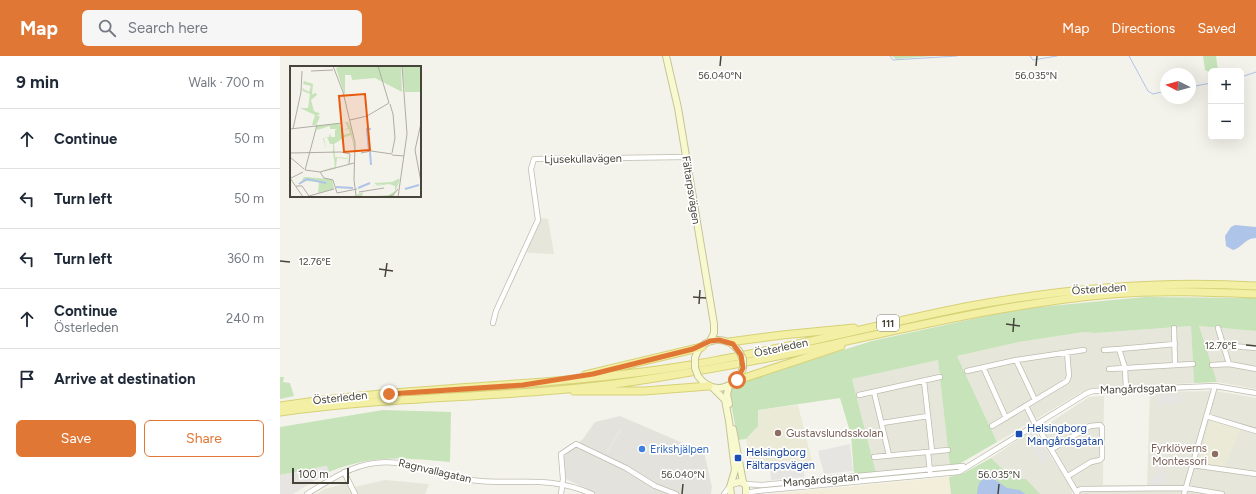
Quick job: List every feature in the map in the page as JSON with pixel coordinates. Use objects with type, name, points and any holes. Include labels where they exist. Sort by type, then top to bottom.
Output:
[{"type":"main road","name":"Fältarpsvägen","points":[[666,56],[675,90],[714,324],[714,333],[710,341]]},
{"type":"main road","name":"Österleden","points":[[280,406],[357,396],[523,385],[633,374],[761,352],[965,307],[1073,291],[1156,286],[1256,286]]},
{"type":"main road","name":"Österleden","points":[[280,412],[358,403],[540,391],[652,379],[763,359],[991,309],[1072,298],[1144,292],[1256,294]]},
{"type":"main road","name":"Fältarpsvägen","points":[[714,324],[727,341]]},
{"type":"main road","points":[[730,494],[735,470],[727,407],[722,396],[698,376],[695,368],[695,358],[702,347],[710,341],[727,341],[885,324]]},
{"type":"main road","points":[[540,391],[644,391],[710,387],[724,388],[744,378],[874,335]]},
{"type":"main road","points":[[727,341],[739,351],[743,359],[743,368],[737,380],[730,385],[728,399],[746,494]]},
{"type":"main road","points":[[523,385],[593,374],[702,347]]},
{"type":"main road","points":[[731,485],[744,483]]},
{"type":"street","name":"Ljusekullavägen","points":[[493,323],[496,311],[538,220],[531,169],[531,163],[534,159],[686,157]]},
{"type":"street","points":[[1174,328],[1175,365]]},
{"type":"street","points":[[1218,328],[1229,364]]},
{"type":"street","points":[[1104,350],[1175,344]]},
{"type":"street","points":[[1224,347],[1231,346],[1256,348]]},
{"type":"street","points":[[1119,349],[1125,368],[1126,390]]},
{"type":"street","points":[[967,371],[1016,360],[1084,350]]},
{"type":"street","points":[[992,426],[1067,381],[1069,376],[1067,352]]},
{"type":"street","points":[[1016,360],[1035,400]]},
{"type":"street","points":[[1109,369],[1193,364]]},
{"type":"street","points":[[1212,365],[1229,364],[1256,369]]},
{"type":"street","points":[[983,368],[1006,418]]},
{"type":"street","points":[[859,395],[940,377]]},
{"type":"street","points":[[924,380],[928,416],[930,473]]},
{"type":"street","points":[[1184,494],[1215,386]]},
{"type":"street","name":"Mangårdsgatan","points":[[744,483],[762,485],[958,472],[968,464],[1087,393],[1215,386],[1256,393]]},
{"type":"street","points":[[874,392],[889,455]]},
{"type":"street","points":[[1026,406],[1077,493],[1081,489],[1186,488],[1222,494]]},
{"type":"street","points":[[882,423],[928,416]]},
{"type":"street","points":[[1206,416],[1256,431]]},
{"type":"street","points":[[1052,449],[1090,426],[1100,425],[1102,427],[1102,458],[1091,462],[1068,476]]},
{"type":"street","points":[[561,494],[563,484],[561,454],[576,444],[626,468],[655,486],[676,494]]},
{"type":"street","points":[[874,456],[948,450]]},
{"type":"street","name":"Ragnvallagatan","points":[[307,494],[344,472],[363,465],[394,462],[412,464],[442,474],[470,480],[539,481],[563,484],[592,494]]},
{"type":"street","points":[[1192,465],[1256,474]]},
{"type":"street","points":[[344,472],[355,494]]},
{"type":"street","name":"Mangårdsgatan","points":[[746,494],[757,491],[930,473]]},
{"type":"street","points":[[724,494],[731,485]]},
{"type":"shaded area","points":[[541,218],[548,219],[554,254],[528,253],[526,251]]},
{"type":"shaded area","points":[[1191,326],[1194,383],[1093,388],[1082,392],[997,442],[957,356],[1019,342],[1084,332],[1095,333]]},
{"type":"shaded area","points":[[1198,326],[1256,331],[1256,389],[1217,382]]},
{"type":"shaded area","points":[[938,360],[950,467],[876,473],[852,379]]},
{"type":"shaded area","points":[[1216,391],[1256,398],[1256,494],[1078,494],[1042,428],[1089,397],[1104,396],[1103,485],[1147,485],[1150,392]]},
{"type":"shaded area","points":[[1182,394],[1182,404],[1156,405],[1156,395]]},
{"type":"shaded area","name":"Gustavslundsskolan","points":[[798,405],[813,465],[751,468],[746,439],[758,426],[758,410]]},
{"type":"shaded area","points":[[620,416],[704,452],[712,487],[711,494],[597,494],[566,479],[563,459],[568,451],[583,439],[595,422]]},
{"type":"shaded area","points":[[1210,420],[1241,428],[1224,468],[1198,463]]},
{"type":"shaded area","points":[[620,428],[622,430],[608,453],[606,451]]},
{"type":"shaded area","points":[[1034,429],[1072,490],[1072,494],[1040,494],[1012,478],[991,458]]},
{"type":"shaded area","points":[[1034,432],[1050,459],[1042,464],[1026,437]]},
{"type":"shaded area","points":[[850,444],[853,471],[824,474],[818,451]]},
{"type":"shaded area","points":[[1157,458],[1166,458],[1166,464],[1164,465],[1166,485],[1152,485],[1152,476],[1157,475]]},
{"type":"shaded area","points":[[327,466],[329,472],[293,494],[280,494],[280,475]]},
{"type":"shaded area","points":[[804,467],[804,477],[771,480],[770,470]]},
{"type":"shaded area","points":[[949,477],[951,494],[771,494]]},
{"type":"shaded area","points":[[385,480],[429,484],[425,494],[317,494],[325,489],[347,483],[350,488]]},
{"type":"green space","points":[[892,56],[933,56],[896,59]]},
{"type":"green space","points":[[1203,56],[1216,56],[1218,68],[1208,68],[1208,72],[1205,70]]},
{"type":"green space","points":[[1145,297],[1256,298],[1256,331],[1199,326],[1217,382],[1194,383],[1191,326],[1095,333],[1084,332],[1019,342],[957,356],[997,442],[959,464],[950,467],[938,360],[852,379],[876,473],[854,475],[851,435],[840,398],[758,410],[758,426],[746,439],[738,440],[729,394],[730,390],[740,382],[872,341],[1018,309]]},
{"type":"green space","points":[[280,377],[284,377],[283,382],[290,383],[294,396],[280,399]]},
{"type":"green space","points":[[383,410],[451,412],[450,462],[417,459],[374,460],[345,466],[329,472],[326,466],[280,475],[280,427]]},
{"type":"green space","points":[[991,458],[1012,478],[1026,479],[1040,494],[951,494],[949,477],[964,473]]},
{"type":"water","points":[[1235,225],[1256,227],[1256,238],[1246,241],[1233,250],[1226,246],[1225,236],[1231,227]]},
{"type":"water","points":[[991,477],[1007,488],[1020,490],[1025,494],[977,494],[980,482]]},
{"type":"waterway","points":[[890,56],[893,60],[957,56]]},
{"type":"waterway","points":[[1030,56],[1033,60],[1057,56]]},
{"type":"waterway","points":[[1129,56],[1148,91],[1153,94],[1160,92]]},
{"type":"waterway","points":[[1244,76],[1256,72]]},
{"type":"waterway","points":[[1196,86],[1208,84]]},
{"type":"place","name":"Gustavslundsskolan","points":[[778,433]]},
{"type":"place","name":"Helsingborg Mangårdsgatan","points":[[1019,434]]},
{"type":"place","name":"Erikshjälpen","points":[[642,449]]},
{"type":"place","name":"Fyrklöverns Montessori","points":[[1215,454]]},
{"type":"place","name":"Helsingborg Fältarpsvägen","points":[[738,458]]},
{"type":"route","points":[[389,394],[523,385],[593,374],[668,354],[702,347],[706,343],[715,340],[724,340],[737,347],[743,359],[743,368],[737,380]]}]
